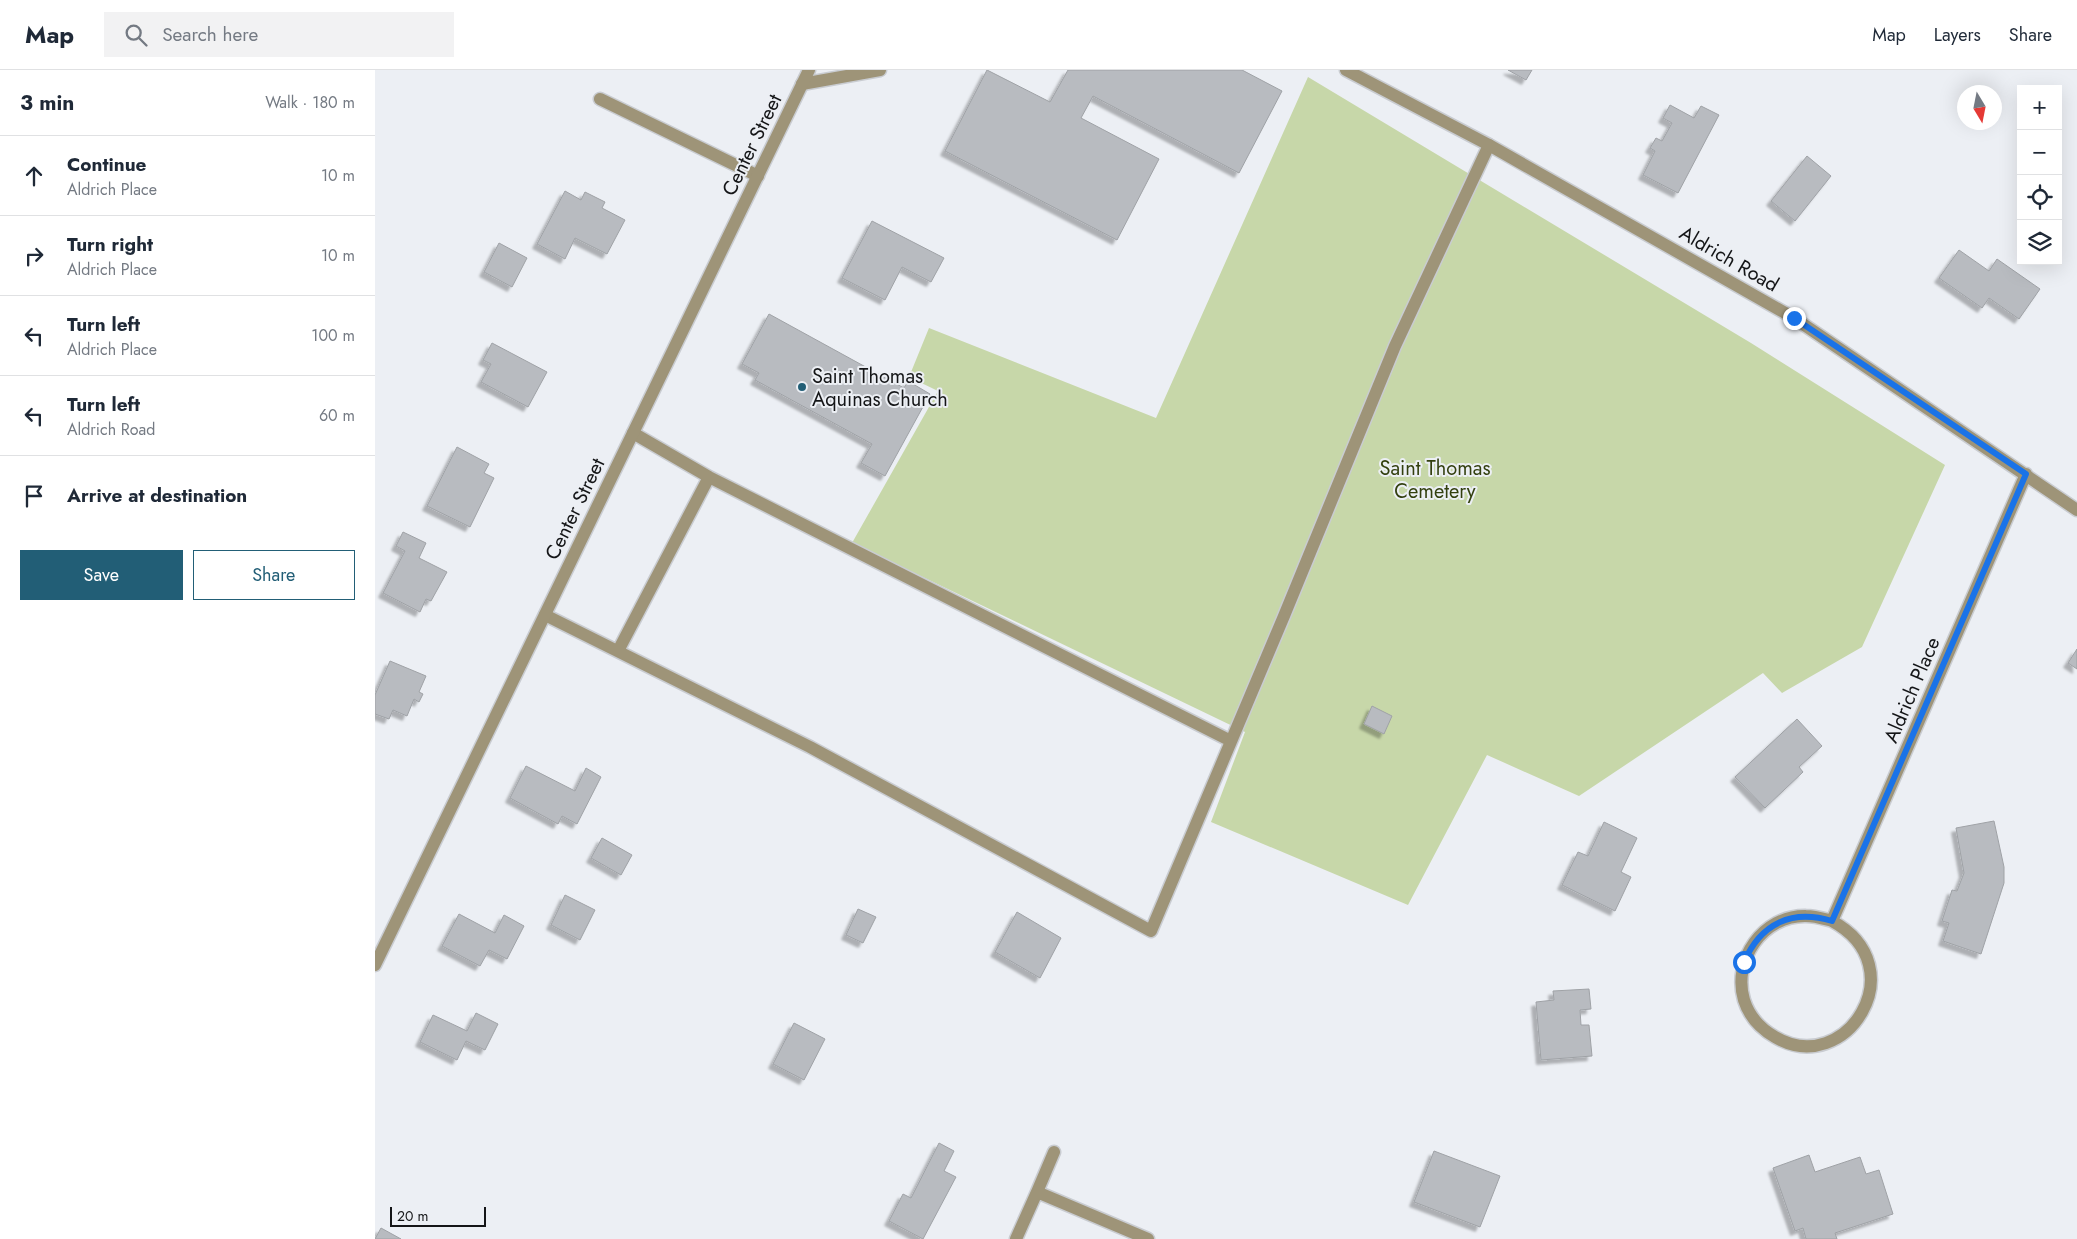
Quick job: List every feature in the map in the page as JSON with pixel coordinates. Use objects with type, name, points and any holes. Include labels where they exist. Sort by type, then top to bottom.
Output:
[{"type":"street","name":"Center Street","points":[[375,965],[809,70]]},
{"type":"street","points":[[802,84],[844,74],[880,70]]},
{"type":"street","name":"Aldrich Road","points":[[1346,70],[1489,145],[1794,318],[2077,510]]},
{"type":"street","points":[[601,99],[758,176]]},
{"type":"street","points":[[545,615],[819,751],[1151,931],[1395,346],[1489,145]]},
{"type":"street","points":[[633,433],[709,477],[1231,741]]},
{"type":"street","name":"Aldrich Place","points":[[1832,921],[2026,474]]},
{"type":"street","points":[[618,652],[709,477]]},
{"type":"street","points":[[1805,916],[1832,921],[1845,928],[1863,949],[1871,975],[1867,1002],[1853,1026],[1842,1035],[1830,1041],[1817,1045],[1804,1045],[1779,1040],[1767,1033],[1758,1024],[1744,1001],[1741,975],[1749,950],[1757,938],[1778,922],[1805,916]]},
{"type":"street","points":[[1016,1239],[1054,1152]]},
{"type":"street","points":[[1037,1192],[1147,1239]]},
{"type":"green space","name":"Saint Thomas Cemetery","points":[[1308,77],[1751,343],[1945,465],[1862,647],[1782,693],[1763,673],[1579,796],[1487,755],[1408,905],[1211,822],[1245,732],[852,543],[938,391],[909,377],[929,328],[1156,418]]},
{"type":"building","points":[[987,70],[1050,102],[1068,70],[1242,70],[1282,91],[1239,173],[1093,96],[1081,118],[1159,159],[1117,240],[945,151]]},
{"type":"building","points":[[1508,70],[1532,70],[1526,80]]},
{"type":"building","points":[[1670,105],[1694,118],[1701,106],[1719,115],[1678,193],[1643,175],[1655,151],[1650,148],[1656,138],[1662,141],[1672,123],[1663,118]]},
{"type":"building","points":[[1807,156],[1831,176],[1795,221],[1771,201]]},
{"type":"building","points":[[565,191],[581,200],[585,192],[605,202],[602,208],[625,220],[607,254],[575,238],[565,259],[537,244]]},
{"type":"building","points":[[872,221],[944,258],[931,282],[902,267],[885,300],[842,278]]},
{"type":"building","points":[[499,243],[527,258],[512,287],[484,272]]},
{"type":"building","points":[[1959,250],[1989,271],[1997,259],[2040,289],[2019,319],[1989,298],[1982,308],[1939,278]]},
{"type":"building","points":[[769,314],[904,388],[908,381],[930,394],[885,476],[861,463],[872,444],[755,380],[759,373],[742,364]]},
{"type":"building","points":[[492,343],[547,372],[528,407],[481,382],[491,364],[483,360]]},
{"type":"building","points":[[457,447],[489,464],[484,473],[494,478],[470,527],[427,506]]},
{"type":"building","points":[[403,532],[426,543],[419,558],[447,572],[431,601],[426,599],[420,612],[383,593],[405,551],[396,546]]},
{"type":"building","points":[[2077,649],[2077,669],[2068,663]]},
{"type":"building","points":[[390,661],[426,676],[419,692],[423,694],[419,702],[414,699],[407,716],[393,710],[389,719],[375,714],[375,695]]},
{"type":"building","points":[[1372,706],[1392,716],[1384,734],[1364,724]]},
{"type":"building","points":[[1797,719],[1822,746],[1799,767],[1803,772],[1765,808],[1735,777]]},
{"type":"building","points":[[526,766],[575,791],[586,768],[601,777],[577,824],[562,816],[558,824],[510,798]]},
{"type":"building","points":[[1994,821],[2004,867],[2004,883],[1981,954],[1943,941],[1949,923],[1942,921],[1952,890],[1957,891],[1964,873],[1956,828]]},
{"type":"building","points":[[1604,822],[1637,838],[1621,872],[1631,877],[1615,911],[1562,885],[1578,852],[1588,856]]},
{"type":"building","points":[[602,838],[632,855],[621,875],[591,858]]},
{"type":"building","points":[[565,895],[595,910],[580,940],[551,925]]},
{"type":"building","points":[[858,909],[876,917],[863,943],[846,935]]},
{"type":"building","points":[[1017,912],[1061,938],[1040,978],[995,952]]},
{"type":"building","points":[[459,914],[495,933],[504,915],[524,926],[507,959],[489,950],[480,966],[442,946]]},
{"type":"building","points":[[1589,989],[1591,1009],[1580,1010],[1581,1025],[1589,1025],[1592,1056],[1541,1060],[1536,1002],[1554,1000],[1553,991]]},
{"type":"building","points":[[476,1013],[498,1024],[485,1050],[466,1041],[457,1060],[420,1042],[433,1015],[467,1031]]},
{"type":"building","points":[[794,1023],[825,1039],[804,1080],[773,1064]]},
{"type":"building","points":[[939,1143],[954,1151],[944,1171],[956,1177],[923,1239],[889,1221],[903,1194],[911,1198]]},
{"type":"building","points":[[1434,1151],[1500,1176],[1480,1227],[1414,1202]]},
{"type":"building","points":[[1809,1155],[1815,1172],[1860,1157],[1866,1174],[1879,1170],[1893,1214],[1835,1233],[1837,1239],[1806,1239],[1803,1228],[1795,1231],[1773,1168]]},
{"type":"building","points":[[381,1228],[401,1239],[375,1239]]},
{"type":"place","name":"Saint Thomas Aquinas Church","points":[[802,387]]},
{"type":"route","points":[[1744,962],[1757,938],[1778,922],[1805,916],[1819,917],[1832,921],[2026,474],[1794,318]]}]
